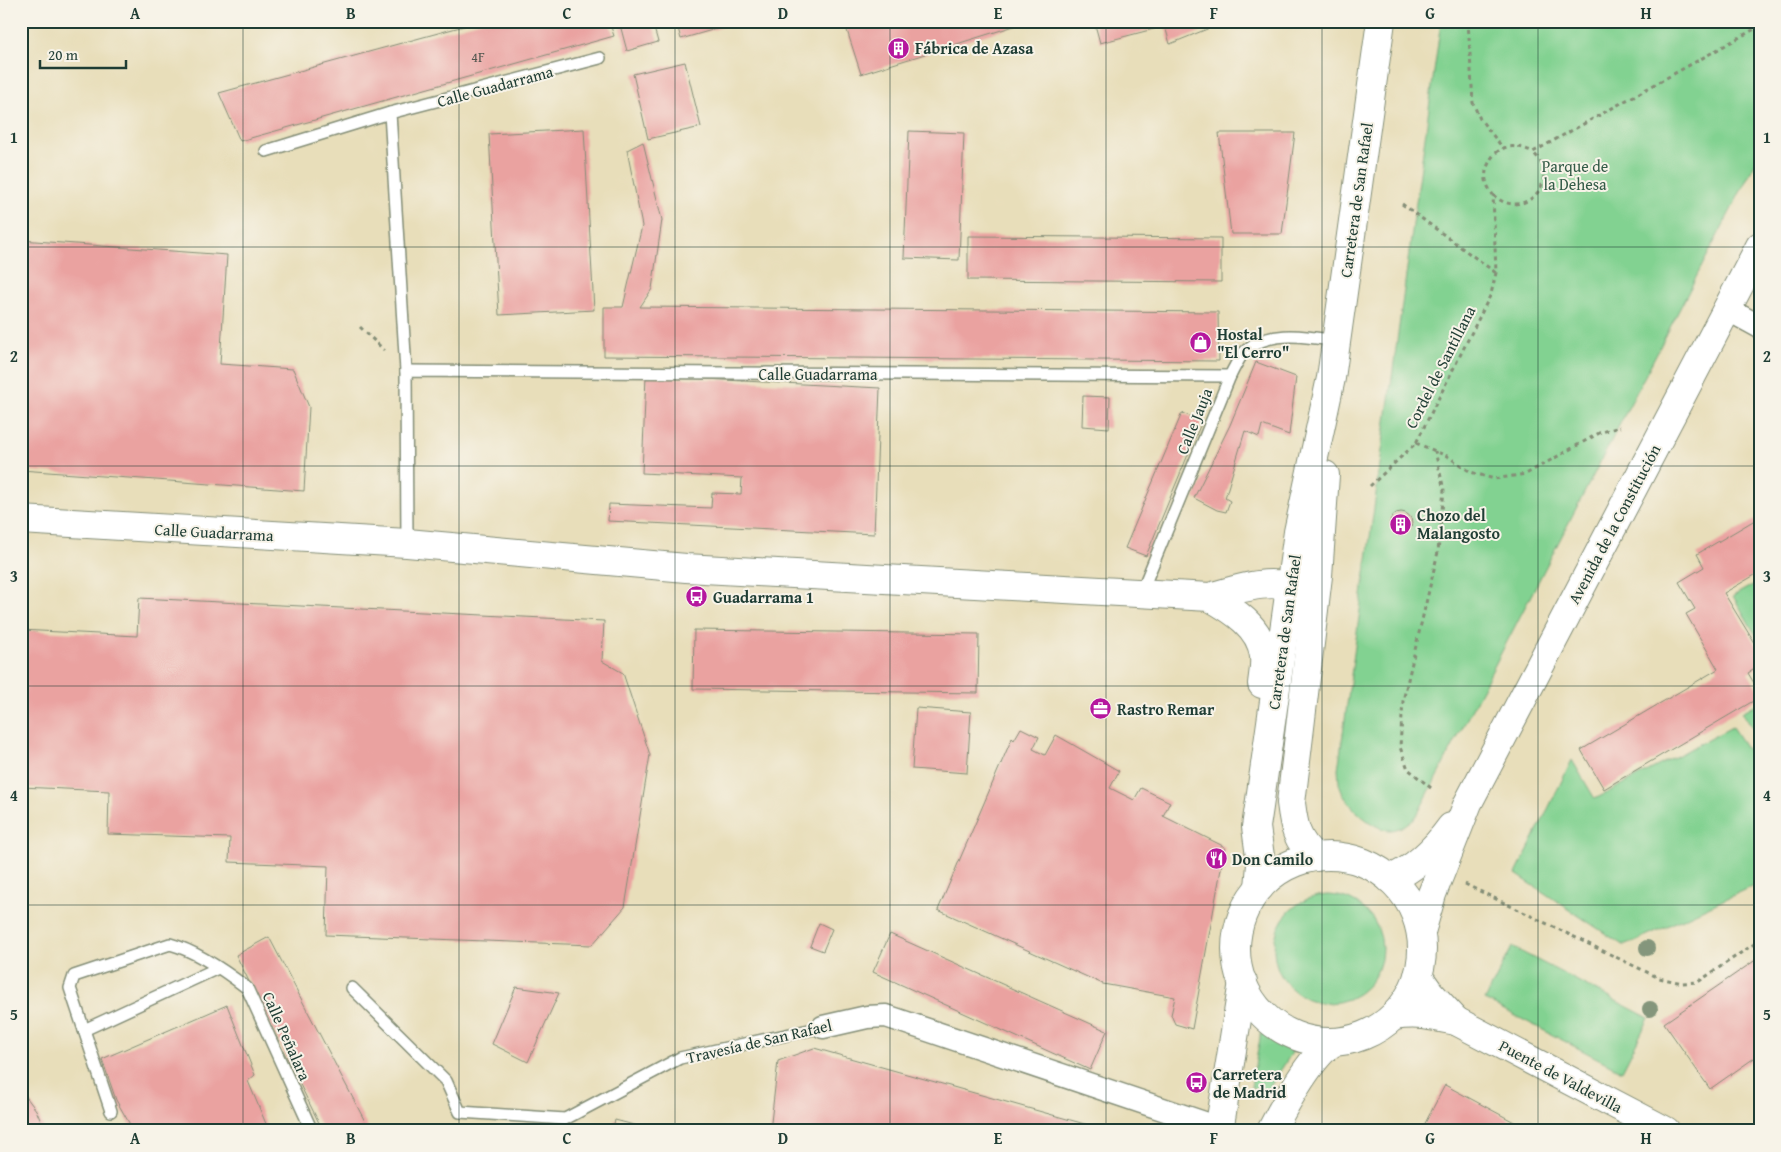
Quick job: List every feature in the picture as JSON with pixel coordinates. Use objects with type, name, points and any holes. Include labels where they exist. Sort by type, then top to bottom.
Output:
[{"type":"main road","name":"Carretera de San Rafael","points":[[1306,847],[1293,818],[1291,788],[1318,576],[1331,378],[1381,21]]},
{"type":"main road","name":"Avenida de la Constitución","points":[[1421,932],[1432,894],[1468,803],[1760,246]]},
{"type":"main road","name":"Carretera de San Rafael","points":[[1259,888],[1261,864],[1256,828],[1290,586],[1298,532],[1331,378]]},
{"type":"main road","name":"Calle Guadarrama","points":[[21,520],[407,543],[686,568],[1210,597]]},
{"type":"main road","points":[[1248,586],[1276,564],[1288,551],[1298,532]]},
{"type":"main road","points":[[1210,597],[1248,586],[1276,584],[1290,586],[1300,596],[1303,607],[1280,761],[1283,803],[1306,847],[1352,859],[1374,868],[1390,879],[1410,902],[1421,932],[1422,954],[1418,976],[1409,997],[1394,1016],[1380,1027],[1366,1035],[1350,1040],[1333,1042],[1306,1039],[1280,1028],[1260,1010],[1249,994],[1243,982],[1237,956],[1238,930],[1248,905],[1259,888],[1273,875],[1296,862],[1306,847]]},
{"type":"main road","points":[[1210,597],[1240,616],[1254,632],[1263,650],[1264,662],[1254,755],[1256,828]]},
{"type":"main road","name":"Avenida de la Constitución","points":[[1390,879],[1414,866],[1440,842],[1468,803]]},
{"type":"main road","points":[[1418,976],[1430,993],[1456,1021]]},
{"type":"main road","points":[[1219,1129],[1243,982]]},
{"type":"main road","points":[[1394,1016],[1410,1013],[1427,1014],[1456,1021]]},
{"type":"main road","name":"Puente de Valdevilla","points":[[1456,1021],[1666,1131]]},
{"type":"main road","points":[[1271,1131],[1299,1083],[1320,1054],[1333,1042]]},
{"type":"street","points":[[1727,309],[1760,326]]},
{"type":"street","name":"Travesía de San Rafael","points":[[823,1027],[867,1017],[886,1016],[1219,1129]]},
{"type":"lane","name":"Calle Guadarrama","points":[[266,151],[390,113],[600,58]]},
{"type":"lane","points":[[390,113],[406,371],[407,543]]},
{"type":"lane","name":"Calle Jauja","points":[[1141,593],[1230,376],[1242,355],[1258,343],[1269,338],[1309,337],[1336,341]]},
{"type":"lane","name":"Calle Guadarrama","points":[[406,371],[1230,376]]},
{"type":"lane","name":"Calle Peñalara","points":[[111,1111],[70,988],[74,976],[170,944],[183,947],[247,988],[312,1131]]},
{"type":"lane","points":[[84,1030],[218,968]]},
{"type":"lane","name":"Travesía de San Rafael","points":[[352,988],[446,1081],[460,1112],[565,1119],[680,1058],[823,1027]]},
{"type":"path","points":[[1468,21],[1473,103],[1480,120],[1503,148],[1511,146],[1523,147],[1533,152],[1542,164],[1544,177],[1538,194],[1525,203],[1512,204],[1502,201],[1493,194]]},
{"type":"path","points":[[1533,152],[1760,26]]},
{"type":"path","name":"Cordel de Santillana","points":[[1503,148],[1490,158],[1485,171],[1486,184],[1493,194],[1496,273],[1490,294],[1416,443],[1447,456],[1472,472],[1494,480],[1526,474],[1601,432],[1620,427]]},
{"type":"path","points":[[1402,204],[1496,273]]},
{"type":"path","points":[[1370,486],[1416,443]]},
{"type":"path","points":[[1432,788],[1408,769],[1400,747],[1403,701],[1438,552],[1444,490],[1435,451]]},
{"type":"path","points":[[1464,884],[1658,978],[1682,983],[1698,982],[1760,940]]},
{"type":"green space","name":"Parque de la Dehesa","points":[[1441,21],[1760,21],[1760,154],[1416,817],[1401,827],[1391,830],[1369,822],[1355,809],[1340,787],[1338,770]]},
{"type":"green space","points":[[1760,581],[1760,642],[1733,596]]},
{"type":"green space","points":[[1760,702],[1760,740],[1742,712]]},
{"type":"green space","points":[[1732,727],[1760,769],[1760,883],[1624,946],[1516,874],[1572,760],[1595,799]]},
{"type":"green space","points":[[1328,895],[1349,899],[1366,911],[1378,928],[1382,949],[1378,970],[1366,987],[1349,999],[1328,1003],[1307,999],[1290,987],[1278,970],[1274,949],[1278,928],[1290,911],[1307,899]]},
{"type":"green space","points":[[1512,947],[1649,1018],[1622,1071],[1485,1000]]},
{"type":"green space","points":[[1261,1033],[1293,1051],[1266,1093],[1251,1087]]},
{"type":"building","points":[[482,21],[609,21],[614,36],[240,141],[219,93]]},
{"type":"building","points":[[619,21],[652,21],[658,42],[627,51]]},
{"type":"building","points":[[676,21],[740,21],[740,22],[681,39]]},
{"type":"building","name":"Fábrica de Azasa","points":[[844,21],[1027,21],[1027,22],[861,74]]},
{"type":"building","points":[[1094,21],[1227,21],[1170,44],[1165,26],[1100,43]]},
{"type":"building","points":[[685,62],[701,127],[648,139],[633,74]]},
{"type":"building","points":[[584,129],[594,310],[499,315],[489,134]]},
{"type":"building","points":[[909,131],[964,133],[959,260],[904,258]]},
{"type":"building","points":[[1219,133],[1295,133],[1282,234],[1231,234]]},
{"type":"building","points":[[643,142],[662,220],[652,289],[640,307],[1218,312],[1219,361],[604,356],[604,307],[623,307],[642,226],[627,150]]},
{"type":"building","points":[[968,236],[1221,238],[1221,282],[968,280]]},
{"type":"building","points":[[21,240],[227,255],[220,364],[293,369],[309,407],[304,491],[21,470]]},
{"type":"building","points":[[1256,362],[1296,377],[1289,435],[1262,425],[1259,437],[1245,431],[1225,498],[1230,501],[1226,512],[1217,510],[1194,498],[1230,425]]},
{"type":"building","points":[[646,376],[880,388],[874,534],[608,521],[609,504],[711,508],[712,493],[741,494],[742,478],[642,473]]},
{"type":"building","points":[[1083,396],[1110,397],[1109,428],[1082,426]]},
{"type":"building","points":[[1182,413],[1202,421],[1146,556],[1125,548]]},
{"type":"building","name":"Chozo del Malangosto","points":[[1401,512],[1409,515],[1412,523],[1409,531],[1401,534],[1393,531],[1390,523],[1393,515]]},
{"type":"building","points":[[1760,517],[1760,572],[1724,593],[1760,652],[1760,666],[1748,673],[1760,693],[1760,697],[1604,789],[1581,750],[1718,669],[1686,614],[1695,609],[1679,582],[1704,567],[1697,554]]},
{"type":"building","points":[[139,598],[604,621],[602,661],[623,673],[650,755],[625,907],[592,945],[326,935],[328,866],[229,862],[230,838],[108,834],[109,791],[21,787],[21,630],[137,636]]},
{"type":"building","points":[[694,630],[979,634],[978,693],[693,689]]},
{"type":"building","points":[[916,708],[971,712],[967,773],[912,769]]},
{"type":"building","points":[[1021,728],[1039,737],[1033,749],[1045,755],[1056,735],[1119,771],[1110,788],[1134,800],[1141,788],[1170,802],[1163,816],[1225,847],[1192,1029],[1175,1024],[1171,1015],[1175,997],[1103,984],[938,910],[1012,738],[1014,740]]},
{"type":"building","points":[[819,923],[832,929],[823,951],[810,946]]},
{"type":"building","points":[[890,934],[1107,1031],[1090,1070],[873,972]]},
{"type":"building","points":[[269,937],[370,1131],[323,1131],[236,955]]},
{"type":"building","points":[[1760,957],[1760,1054],[1710,1089],[1664,1023]]},
{"type":"building","points":[[516,987],[559,993],[528,1062],[492,1044]]},
{"type":"building","points":[[227,1005],[255,1075],[248,1081],[269,1131],[126,1131],[132,1128],[116,1100],[102,1059]]},
{"type":"building","points":[[814,1048],[1099,1128],[1098,1131],[770,1131],[778,1061]]},
{"type":"building","points":[[1445,1085],[1531,1131],[1421,1131]]},
{"type":"building","points":[[21,1090],[36,1110],[45,1131],[21,1131]]},
{"type":"building","points":[[615,1120],[653,1130],[653,1131],[612,1131]]},
{"type":"railway","points":[[21,24],[46,21]]},
{"type":"place","name":"Fábrica de Azasa","points":[[899,48]]},
{"type":"place","name":"Hostal \"El Cerro\"","points":[[1201,343]]},
{"type":"place","name":"Chozo del Malangosto","points":[[1401,524]]},
{"type":"place","name":"Guadarrama 1","points":[[697,597]]},
{"type":"place","name":"Rastro Remar","points":[[1101,709]]},
{"type":"place","name":"Don Camilo","points":[[1216,859]]},
{"type":"place","name":"Carretera de Madrid","points":[[1197,1083]]}]
